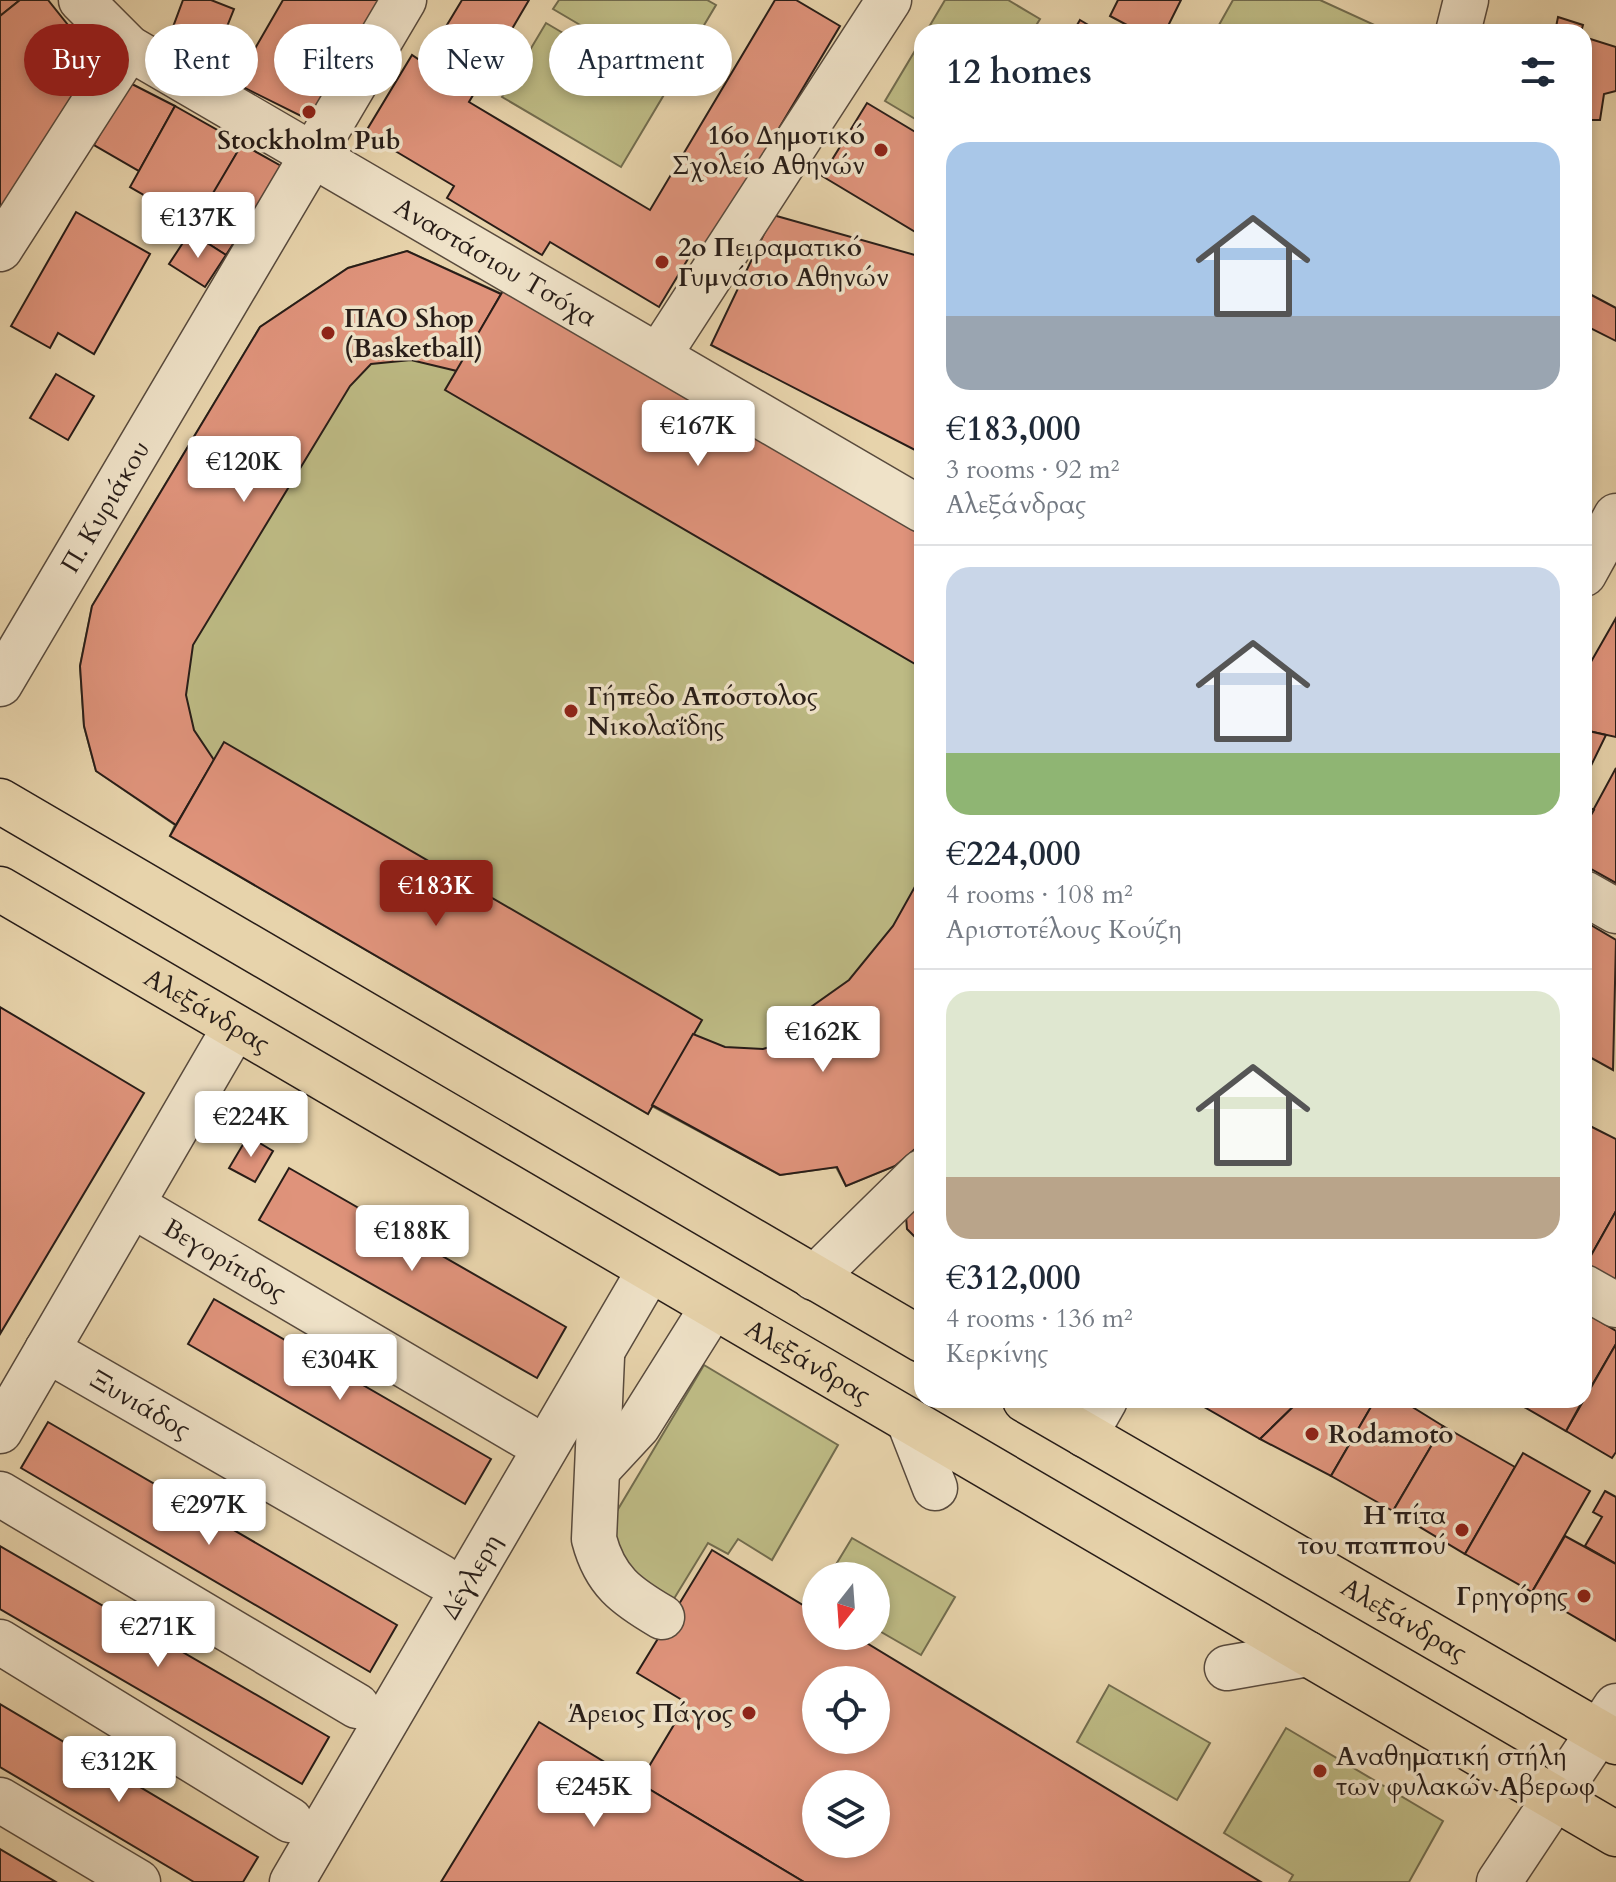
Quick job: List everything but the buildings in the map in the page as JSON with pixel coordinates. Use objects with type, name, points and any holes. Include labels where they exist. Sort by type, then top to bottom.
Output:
[{"type":"main road","points":[[0,801],[914,1335]]},
{"type":"main road","name":"Αλεξάνδρας","points":[[0,889],[910,1424],[1616,1834]]},
{"type":"main road","name":"Αλεξάνδρας","points":[[1058,1408],[1095,1417],[1611,1727]]},
{"type":"street","name":"Αναστάσιου Τσόχα","points":[[81,0],[105,24]]},
{"type":"street","name":"Π. Κυριάκου","points":[[0,684],[404,0]]},
{"type":"street","points":[[659,355],[889,0]]},
{"type":"street","points":[[1460,24],[1466,0]]},
{"type":"street","name":"Αναστάσιου Τσόχα","points":[[129,48],[914,505]]},
{"type":"street","points":[[0,249],[98,96]]},
{"type":"street","points":[[1592,560],[1616,516]]},
{"type":"street","points":[[1592,898],[1616,911]]},
{"type":"street","points":[[0,1431],[235,1027]]},
{"type":"street","points":[[814,1278],[914,1180]]},
{"type":"street","name":"Βεγορίτιδος","points":[[132,1205],[525,1436]]},
{"type":"street","name":"Δέγλερη","points":[[304,1858],[649,1271]]},
{"type":"street","points":[[1592,1292],[1616,1305]]},
{"type":"street","points":[[599,1468],[638,1426],[712,1308]]},
{"type":"street","name":"Ξυνιάδος","points":[[47,1350],[441,1577]]},
{"type":"street","points":[[602,1351],[594,1539],[601,1564],[627,1597],[662,1617]]},
{"type":"street","points":[[910,1424],[935,1488]]},
{"type":"street","points":[[0,1494],[357,1706]]},
{"type":"street","points":[[0,1642],[304,1858]]},
{"type":"street","points":[[1227,1668],[1308,1654]]},
{"type":"street","points":[[1499,1882],[1520,1846],[1611,1727]]},
{"type":"street","points":[[0,1800],[138,1882]]},
{"type":"shaded area","points":[[559,0],[707,0],[716,5],[705,24],[578,24],[553,9]]},
{"type":"shaded area","points":[[945,0],[1008,0],[1040,19],[1037,24],[931,24]]},
{"type":"shaded area","points":[[1233,0],[1320,0],[1372,24],[1220,24]]},
{"type":"shaded area","points":[[546,23],[549,25],[549,96],[663,96],[621,167],[502,97],[533,96],[533,45]]},
{"type":"shaded area","points":[[914,52],[914,118],[885,101]]},
{"type":"shaded area","points":[[407,251],[502,294],[914,523],[914,1150],[895,1166],[846,1186],[836,1167],[780,1175],[652,1106],[648,1114],[170,836],[175,825],[96,771],[84,726],[80,666],[92,606],[260,327],[348,268]]},
{"type":"shaded area","points":[[704,1365],[838,1445],[772,1560],[738,1539],[728,1554],[708,1543],[672,1602],[622,1572],[611,1521]]},
{"type":"shaded area","points":[[852,1538],[955,1597],[921,1655],[890,1637],[890,1562],[837,1562]]},
{"type":"shaded area","points":[[1109,1685],[1210,1743],[1177,1800],[1077,1742]]},
{"type":"shaded area","points":[[1286,1728],[1443,1821],[1409,1882],[1289,1882],[1293,1875],[1224,1833]]},
{"type":"place","name":"Stockholm Pub","points":[[309,112]]},
{"type":"place","name":"16ο Δημοτικό Σχολείο Αθηνών","points":[[881,150]]},
{"type":"place","name":"2ο Πειραματικό Γυμνάσιο Αθηνών","points":[[662,262]]},
{"type":"place","name":"ΠΑΟ Shop (Basketball)","points":[[328,333]]},
{"type":"place","name":"Γήπεδο Απόστολος Νικολαΐδης","points":[[571,711]]},
{"type":"place","name":"Rodamoto","points":[[1312,1434]]},
{"type":"place","name":"Η πίτα του παππού","points":[[1462,1530]]},
{"type":"place","name":"Γρηγόρης","points":[[1584,1596]]},
{"type":"place","name":"Άρειος Πάγος","points":[[749,1713]]},
{"type":"place","name":"Αναθηματική στήλη των φυλακών Αβερωφ","points":[[1320,1771]]}]
